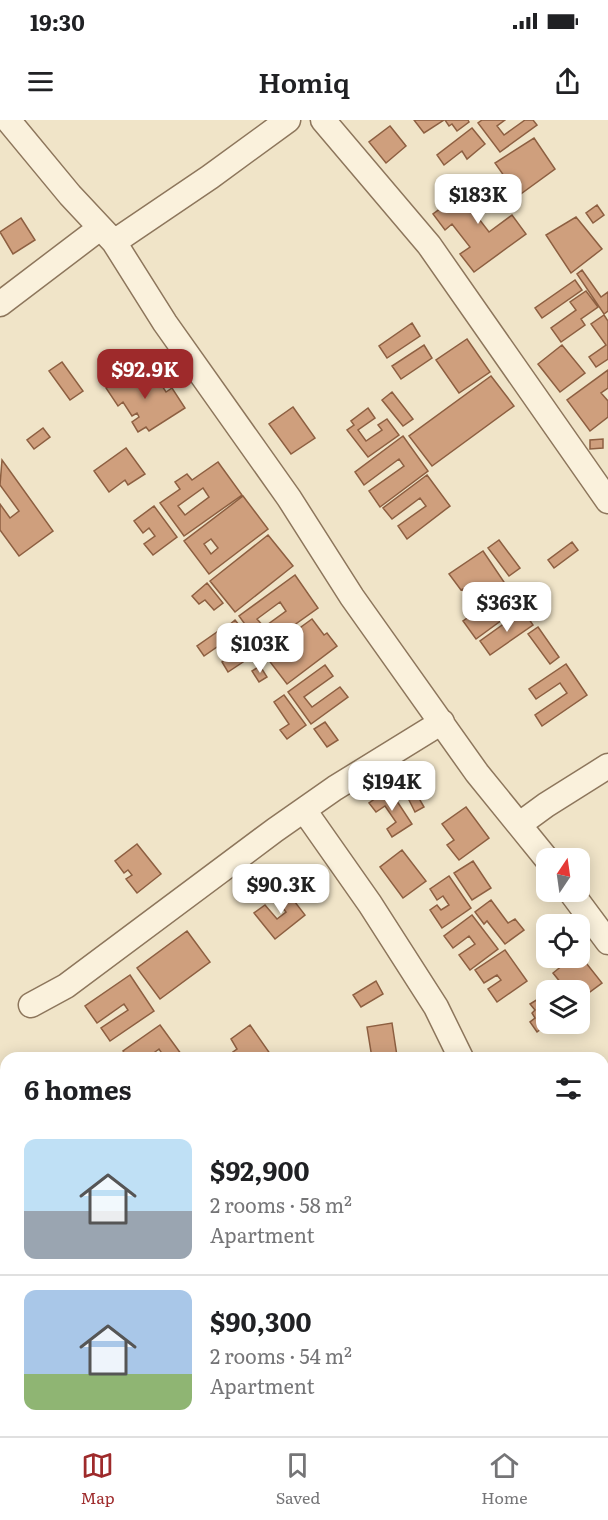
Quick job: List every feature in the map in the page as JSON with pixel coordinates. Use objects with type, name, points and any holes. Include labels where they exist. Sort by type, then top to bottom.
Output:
[{"type":"street","points":[[0,123],[6,120],[107,235],[165,323],[289,498],[352,597],[477,772],[538,848]]},
{"type":"street","points":[[0,304],[107,235],[210,177],[288,120]]},
{"type":"street","points":[[323,120],[429,245],[608,501]]},
{"type":"street","points":[[31,1005],[66,986],[335,788],[442,722]]},
{"type":"street","points":[[520,824],[608,766]]},
{"type":"street","points":[[304,810],[370,904],[436,1006],[458,1052]]},
{"type":"street","points":[[578,902],[608,942]]},
{"type":"building","points":[[414,120],[444,120],[424,133]]},
{"type":"building","points":[[445,120],[468,120],[469,122],[457,131]]},
{"type":"building","points":[[482,120],[505,120],[497,126],[504,135],[525,120],[533,120],[537,125],[500,152],[478,123]]},
{"type":"building","points":[[390,126],[406,146],[386,163],[369,142]]},
{"type":"building","points":[[472,128],[485,144],[467,159],[462,151],[444,165],[437,155]]},
{"type":"building","points":[[534,138],[555,169],[518,196],[495,163]]},
{"type":"building","points":[[486,175],[498,191],[472,210],[489,232],[512,215],[526,234],[474,272],[460,254],[470,247],[452,224],[445,230],[433,214]]},
{"type":"building","points":[[597,205],[604,215],[593,223],[586,213]]},
{"type":"building","points":[[576,217],[602,249],[571,273],[546,235]]},
{"type":"building","points":[[21,218],[35,240],[13,254],[0,232]]},
{"type":"building","points":[[582,270],[601,297],[608,292],[608,311],[604,314],[577,274]]},
{"type":"building","points":[[575,280],[582,290],[542,318],[535,308]]},
{"type":"building","points":[[586,291],[598,307],[581,319],[585,325],[561,342],[551,328],[576,310],[570,302]]},
{"type":"building","points":[[604,315],[608,321],[608,359],[596,367],[589,357],[606,345],[591,324]]},
{"type":"building","points":[[412,323],[420,336],[387,358],[379,346]]},
{"type":"building","points":[[467,339],[490,372],[459,393],[436,360]]},
{"type":"building","points":[[424,345],[432,358],[401,379],[392,366]]},
{"type":"building","points":[[562,345],[585,373],[560,392],[538,364]]},
{"type":"building","points":[[62,362],[83,391],[70,400],[49,371]]},
{"type":"building","points":[[137,368],[150,387],[159,381],[166,392],[172,388],[185,408],[149,431],[146,427],[138,432],[132,422],[139,417],[137,413],[132,416],[123,402],[118,406],[106,388]]},
{"type":"building","points":[[608,370],[608,388],[601,393],[608,401],[608,417],[590,431],[567,400]]},
{"type":"building","points":[[491,376],[514,406],[432,466],[409,436]]},
{"type":"building","points":[[392,392],[413,419],[403,426],[382,400]]},
{"type":"building","points":[[293,407],[315,438],[291,454],[269,424]]},
{"type":"building","points":[[368,408],[375,418],[358,430],[366,441],[382,430],[378,425],[387,419],[399,435],[368,457],[347,430],[354,425],[351,421]]},
{"type":"building","points":[[43,428],[50,437],[34,449],[27,440]]},
{"type":"building","points":[[403,436],[428,471],[380,507],[369,491],[404,466],[399,459],[364,485],[355,472]]},
{"type":"building","points":[[603,439],[603,448],[590,449],[590,440]]},
{"type":"building","points":[[126,448],[145,474],[128,485],[125,480],[109,492],[94,471]]},
{"type":"building","points":[[2,460],[53,531],[19,556],[0,530],[0,504],[10,518],[19,511],[0,485]]},
{"type":"building","points":[[218,462],[242,495],[184,536],[160,503],[180,489],[175,482],[187,474],[192,480]],"holes":[[[203,488],[209,497],[185,515],[178,506]]]},
{"type":"building","points":[[427,475],[450,506],[407,539],[398,526],[426,506],[420,498],[392,519],[383,508]]},
{"type":"building","points":[[243,496],[268,529],[209,574],[184,541]],"holes":[[[211,539],[218,548],[211,554],[204,544]]]},
{"type":"building","points":[[154,506],[177,537],[153,555],[144,544],[155,536],[149,528],[143,533],[134,521]]},
{"type":"building","points":[[268,535],[293,566],[235,612],[210,581]]},
{"type":"building","points":[[499,540],[520,568],[509,576],[488,548]]},
{"type":"building","points":[[572,542],[578,550],[554,568],[548,560]]},
{"type":"building","points":[[483,551],[504,582],[485,595],[483,592],[476,597],[473,593],[468,597],[449,574]]},
{"type":"building","points":[[295,575],[318,608],[262,648],[239,616]],"holes":[[[280,602],[286,611],[264,627],[257,619]]]},
{"type":"building","points":[[207,583],[223,603],[214,610],[205,600],[199,604],[192,596]]},
{"type":"building","points":[[509,589],[521,606],[476,639],[463,621]]},
{"type":"building","points":[[523,610],[533,625],[490,655],[480,641]]},
{"type":"building","points":[[312,619],[324,635],[327,633],[337,646],[287,684],[264,654]]},
{"type":"building","points":[[235,620],[257,647],[251,652],[247,648],[240,653],[222,631]]},
{"type":"building","points":[[538,627],[559,657],[550,664],[528,634]]},
{"type":"building","points":[[217,632],[224,642],[204,656],[197,646]]},
{"type":"building","points":[[237,652],[243,662],[228,672],[222,662]]},
{"type":"building","points":[[566,664],[587,695],[542,726],[535,715],[567,693],[560,683],[536,699],[529,689]]},
{"type":"building","points":[[325,665],[333,676],[304,697],[312,707],[340,687],[348,697],[311,724],[288,692]]},
{"type":"building","points":[[260,666],[267,677],[259,682],[252,671]]},
{"type":"building","points":[[284,695],[306,725],[287,739],[280,730],[289,724],[274,702]]},
{"type":"building","points":[[325,722],[338,740],[327,747],[314,729]]},
{"type":"building","points":[[422,765],[430,778],[414,787],[406,774]]},
{"type":"building","points":[[389,789],[412,824],[392,837],[387,829],[396,822],[385,806],[376,812],[369,803]]},
{"type":"building","points":[[417,795],[424,807],[415,812],[409,800]]},
{"type":"building","points":[[466,807],[489,838],[459,860],[447,845],[454,840],[442,824]]},
{"type":"building","points":[[137,844],[161,874],[137,893],[126,879],[132,875],[128,870],[124,873],[115,861]]},
{"type":"building","points":[[402,850],[426,881],[403,898],[380,867]]},
{"type":"building","points":[[473,861],[491,888],[472,900],[454,873]]},
{"type":"building","points":[[449,876],[471,908],[442,928],[430,910],[437,905],[441,910],[449,905],[443,896],[437,900],[430,889]]},
{"type":"building","points":[[285,889],[305,915],[275,939],[254,913],[265,905],[277,919],[286,912],[275,898]]},
{"type":"building","points":[[491,900],[508,923],[515,919],[524,930],[505,944],[487,921],[484,924],[475,912]]},
{"type":"building","points":[[472,915],[498,949],[470,970],[459,955],[475,944],[469,936],[453,948],[444,936]]},
{"type":"building","points":[[187,931],[210,962],[160,999],[137,968]]},
{"type":"building","points":[[505,950],[527,981],[497,1002],[488,989],[501,980],[497,975],[484,983],[475,970]]},
{"type":"building","points":[[559,968],[590,968],[602,983],[590,992],[590,980],[559,980],[553,973]]},
{"type":"building","points":[[130,975],[154,1011],[110,1041],[101,1028],[128,1010],[124,1004],[97,1023],[85,1006]]},
{"type":"building","points":[[376,981],[383,994],[361,1007],[353,995]]},
{"type":"building","points":[[536,1000],[536,1031],[530,1022],[535,1018],[532,1013],[535,1010],[530,1004]]},
{"type":"building","points":[[392,1023],[396,1052],[371,1052],[367,1027]]},
{"type":"building","points":[[160,1025],[180,1052],[161,1052],[159,1049],[155,1052],[123,1051]]},
{"type":"building","points":[[250,1025],[269,1052],[233,1052],[237,1049],[231,1039]]}]
